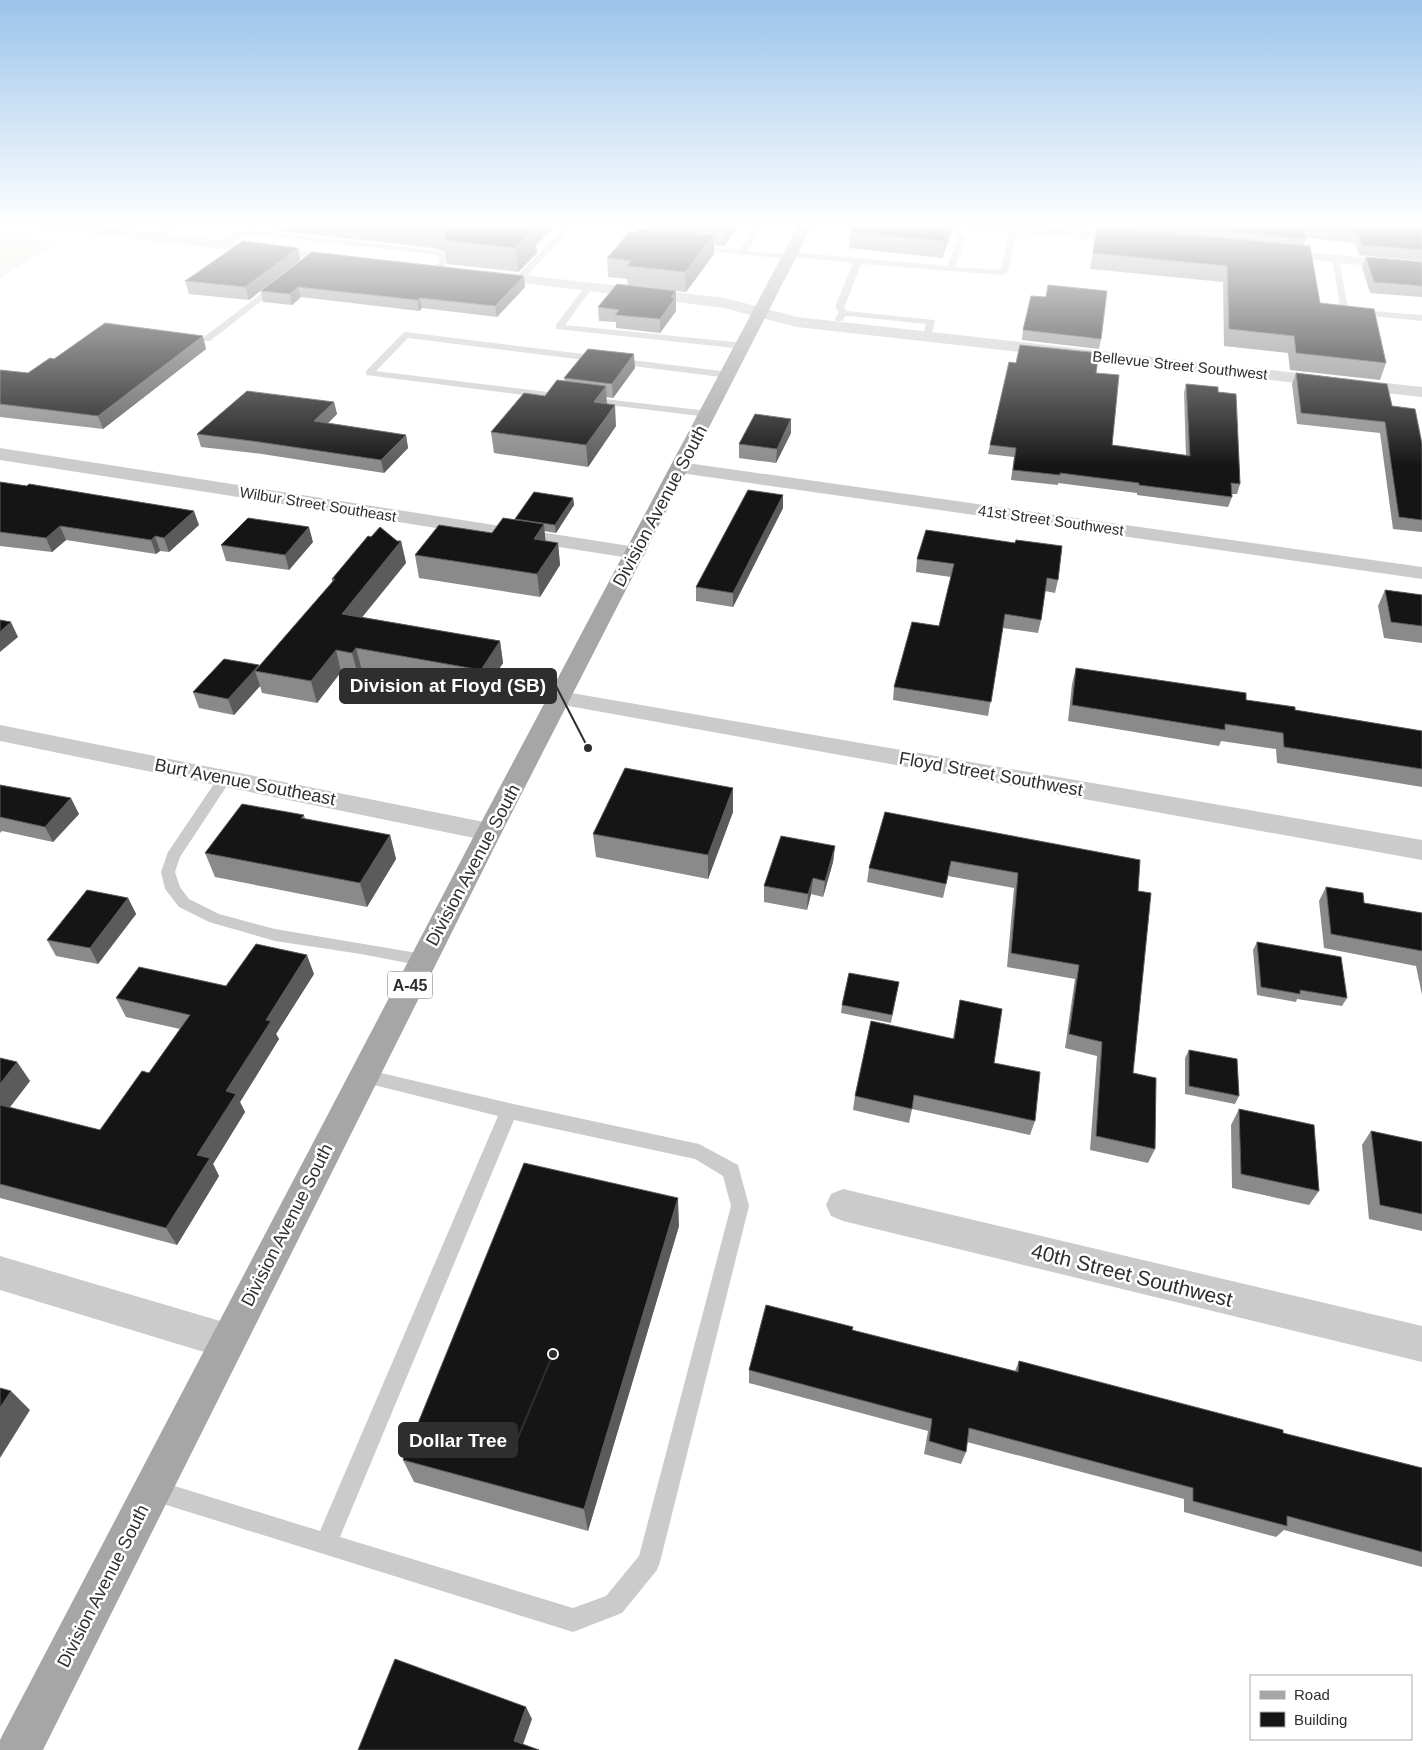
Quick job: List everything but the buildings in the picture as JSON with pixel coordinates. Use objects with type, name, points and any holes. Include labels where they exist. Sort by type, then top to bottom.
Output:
[{"type":"main road","name":"Division Avenue South","points":[[19,1750],[489,832],[765,304]]},
{"type":"street","name":"Bellevue Street Southwest","points":[[728,304],[797,322],[840,320],[899,326],[927,336],[1422,392]]},
{"type":"street","name":"Wilbur Street Southeast","points":[[0,454],[636,553]]},
{"type":"street","name":"41st Street Southwest","points":[[680,468],[1422,573]]},
{"type":"street","name":"Floyd Street Southwest","points":[[560,698],[1422,850]]},
{"type":"street","name":"Burt Avenue Southeast","points":[[0,733],[489,832]]},
{"type":"street","name":"40th Street Southwest","points":[[842,1205],[1422,1344]]},
{"type":"street","points":[[0,1273],[227,1341]]},
{"type":"lane","points":[[207,339],[253,304]]},
{"type":"lane","points":[[576,304],[559,327],[744,346]]},
{"type":"lane","points":[[840,320],[841,304]]},
{"type":"lane","points":[[1343,304],[1344,310],[1422,318]]},
{"type":"lane","points":[[708,414],[369,373],[406,335],[729,375]]},
{"type":"lane","points":[[224,778],[172,856],[168,872],[173,889],[184,903],[214,918],[275,935],[361,948],[423,960]]},
{"type":"lane","points":[[152,1490],[573,1620],[614,1605],[649,1562],[740,1206],[731,1171],[699,1152],[509,1111],[364,1076]]},
{"type":"lane","points":[[326,1544],[509,1111]]},
{"type":"place","name":"Division at Floyd (SB)","points":[[588,748]]},
{"type":"place","name":"Dollar Tree","points":[[553,1354]]}]
